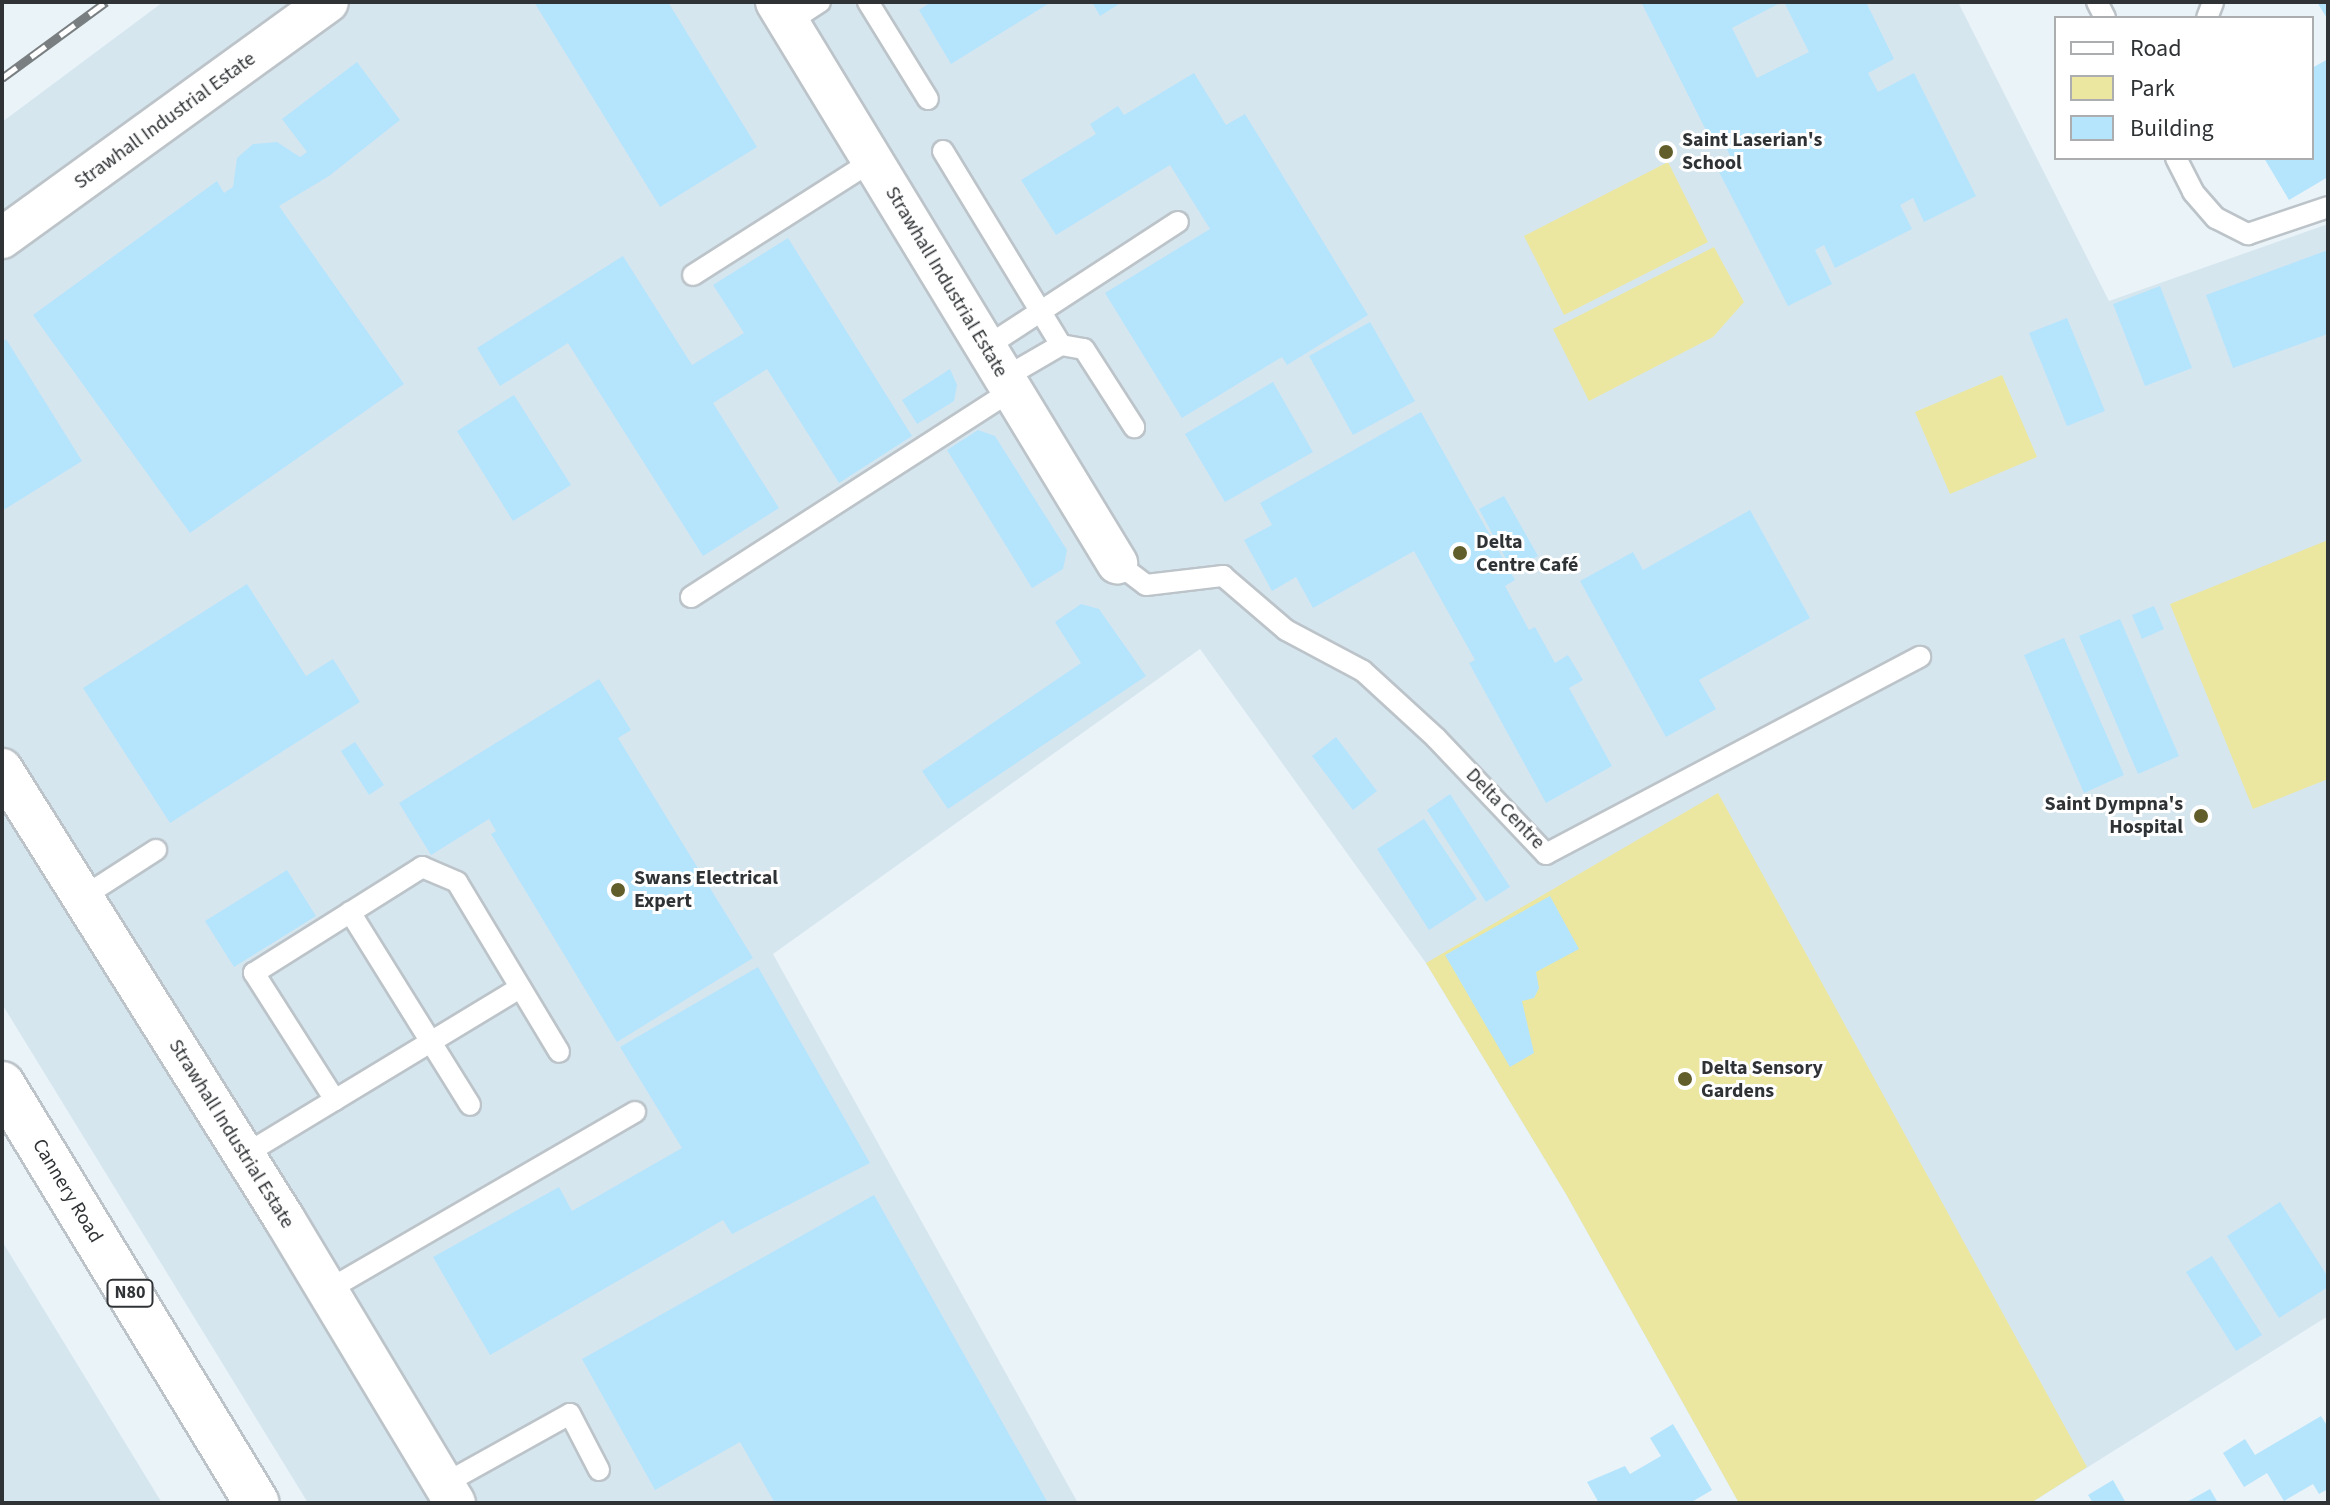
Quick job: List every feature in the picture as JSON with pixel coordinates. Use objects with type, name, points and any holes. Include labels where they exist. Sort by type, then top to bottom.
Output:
[{"type":"main road","name":"Cannery Road","points":[[2,1084],[257,1503]]},
{"type":"street","name":"Strawhall Industrial Estate","points":[[2,238],[328,2]]},
{"type":"street","name":"Strawhall Industrial Estate","points":[[795,9],[872,161],[1117,563]]},
{"type":"street","name":"Strawhall Industrial Estate","points":[[2,769],[328,1290],[450,1494]]},
{"type":"lane","points":[[868,2],[928,99]]},
{"type":"lane","points":[[943,151],[1061,345]]},
{"type":"lane","points":[[2177,160],[2193,192],[2216,218],[2248,234],[2328,207]]},
{"type":"lane","points":[[693,275],[872,161]]},
{"type":"lane","points":[[1001,372],[1041,311],[1178,222]]},
{"type":"lane","points":[[691,597],[1001,372],[1061,345],[1084,349],[1134,427]]},
{"type":"lane","name":"Delta Centre","points":[[1117,563],[1146,585],[1223,576],[1286,630],[1363,671],[1436,738],[1546,854],[1920,657]]},
{"type":"lane","points":[[83,897],[156,850]]},
{"type":"lane","points":[[335,1100],[254,973],[422,867],[457,882],[559,1052]]},
{"type":"lane","points":[[350,912],[470,1105]]},
{"type":"lane","points":[[244,1155],[520,988]]},
{"type":"lane","points":[[328,1290],[635,1112]]},
{"type":"lane","points":[[450,1494],[570,1414],[599,1470]]},
{"type":"shaded area","points":[[163,2],[1958,2],[2109,301],[2328,224],[2328,1316],[2031,1503],[1739,1503],[1566,1194],[1426,963],[1200,649],[773,954],[1078,1503],[308,1503],[2,1004],[2,122]]},
{"type":"shaded area","points":[[2,1241],[162,1503],[2,1503]]},
{"type":"green space","points":[[1668,162],[1708,242],[1564,315],[1524,236]]},
{"type":"green space","points":[[1714,247],[1744,302],[1713,337],[1589,401],[1553,329]]},
{"type":"green space","points":[[2002,375],[2037,457],[1950,494],[1915,412]]},
{"type":"green space","points":[[2328,540],[2328,779],[2253,809],[2170,604]]},
{"type":"green space","name":"Delta Sensory Gardens","points":[[1718,793],[2087,1467],[2031,1503],[1739,1503],[1566,1194],[1426,963]]},
{"type":"building","points":[[534,2],[668,2],[757,147],[660,207]]},
{"type":"building","points":[[931,2],[1051,2],[951,64],[919,10]]},
{"type":"building","points":[[1092,2],[1122,2],[1100,16]]},
{"type":"building","points":[[1641,2],[1782,2],[1732,28],[1757,78],[1809,52],[1784,2],[1866,2],[1894,59],[1868,73],[1878,92],[1914,73],[1976,196],[1924,222],[1913,198],[1900,205],[1912,229],[1835,268],[1824,245],[1815,250],[1832,284],[1788,306],[1717,168],[1732,160],[1724,143],[1715,148]]},
{"type":"building","points":[[2317,2],[2328,2],[2328,20]]},
{"type":"building","points":[[2328,59],[2328,177],[2289,200],[2265,160],[2314,160],[2314,67]]},
{"type":"building","points":[[357,62],[400,120],[329,176],[279,206],[404,384],[190,533],[33,315],[217,181],[224,193],[233,187],[237,158],[253,144],[277,142],[300,157],[307,152],[282,119]]},
{"type":"building","points":[[1194,73],[1226,125],[1245,114],[1368,315],[1287,365],[1282,357],[1182,418],[1105,293],[1210,229],[1170,165],[1056,235],[1021,180],[1096,134],[1090,124],[1118,106],[1124,115]]},
{"type":"building","points":[[788,238],[912,436],[839,483],[767,369],[713,403],[779,508],[703,556],[568,343],[500,386],[477,348],[623,256],[692,365],[744,333],[713,285]]},
{"type":"building","points":[[2328,250],[2328,334],[2233,368],[2206,295]]},
{"type":"building","points":[[2160,286],[2192,368],[2145,386],[2113,304]]},
{"type":"building","points":[[2067,318],[2105,411],[2067,426],[2029,333]]},
{"type":"building","points":[[1370,322],[1415,401],[1353,435],[1309,356]]},
{"type":"building","points":[[6,339],[82,461],[2,511],[2,342]]},
{"type":"building","points":[[950,369],[957,385],[954,401],[917,424],[902,400]]},
{"type":"building","points":[[1273,382],[1313,452],[1225,502],[1185,434]]},
{"type":"building","points":[[514,395],[571,485],[513,521],[457,431]]},
{"type":"building","points":[[1421,412],[1515,580],[1505,586],[1529,630],[1535,627],[1555,663],[1568,655],[1583,680],[1569,688],[1612,766],[1546,803],[1469,663],[1475,660],[1414,551],[1313,608],[1296,577],[1272,591],[1244,540],[1272,525],[1260,503]]},
{"type":"building","points":[[978,430],[995,436],[1067,550],[1063,569],[1032,588],[947,450]]},
{"type":"building","points":[[1504,496],[1538,556],[1512,570],[1479,509]]},
{"type":"building","points":[[1750,510],[1810,618],[1699,680],[1716,709],[1666,737],[1580,581],[1633,552],[1643,570]]},
{"type":"building","points":[[247,584],[306,676],[333,659],[360,702],[170,823],[83,688]]},
{"type":"building","points":[[1081,604],[1099,609],[1146,676],[948,809],[922,771],[1081,663],[1055,622]]},
{"type":"building","points":[[2154,606],[2164,629],[2142,639],[2132,615]]},
{"type":"building","points":[[2120,619],[2179,756],[2138,774],[2079,636]]},
{"type":"building","points":[[2064,638],[2124,775],[2084,793],[2024,655]]},
{"type":"building","points":[[599,679],[631,730],[618,738],[753,958],[617,1042],[491,834],[496,831],[489,819],[431,855],[399,803]]},
{"type":"building","points":[[1336,737],[1377,791],[1353,810],[1312,756]]},
{"type":"building","points":[[355,742],[384,785],[369,795],[341,751]]},
{"type":"building","points":[[1450,794],[1510,887],[1486,902],[1427,810]]},
{"type":"building","points":[[1424,819],[1477,899],[1429,930],[1377,849]]},
{"type":"building","points":[[287,870],[316,916],[234,967],[205,921]]},
{"type":"building","points":[[1550,896],[1579,949],[1536,972],[1539,988],[1534,998],[1522,1001],[1534,1053],[1510,1067],[1445,955]]},
{"type":"building","points":[[758,967],[870,1163],[732,1234],[723,1220],[490,1355],[433,1257],[559,1187],[572,1211],[682,1148],[620,1047]]},
{"type":"building","points":[[874,1195],[1048,1503],[775,1503],[740,1442],[655,1490],[582,1359]]},
{"type":"building","points":[[2280,1202],[2328,1277],[2328,1287],[2279,1318],[2227,1236]]},
{"type":"building","points":[[2212,1256],[2262,1335],[2236,1351],[2186,1272]]},
{"type":"building","points":[[2321,1416],[2328,1427],[2328,1489],[2319,1494],[2313,1484],[2284,1501],[2267,1473],[2244,1487],[2223,1453],[2245,1439],[2255,1455]]},
{"type":"building","points":[[1673,1424],[1712,1490],[1690,1503],[1599,1503],[1587,1482],[1625,1466],[1630,1474],[1661,1456],[1650,1438]]},
{"type":"building","points":[[2113,1480],[2126,1503],[2093,1503],[2088,1495]]},
{"type":"building","points":[[2210,1489],[2218,1503],[2185,1503]]},
{"type":"railway","points":[[2,78],[106,2]]},
{"type":"place","name":"Saint Laserian's School","points":[[1666,152]]},
{"type":"place","name":"Delta Centre Café","points":[[1460,553]]},
{"type":"place","name":"Saint Dympna's Hospital","points":[[2201,816]]},
{"type":"place","name":"Swans Electrical Expert","points":[[618,890]]},
{"type":"place","name":"Delta Sensory Gardens","points":[[1685,1079]]}]
